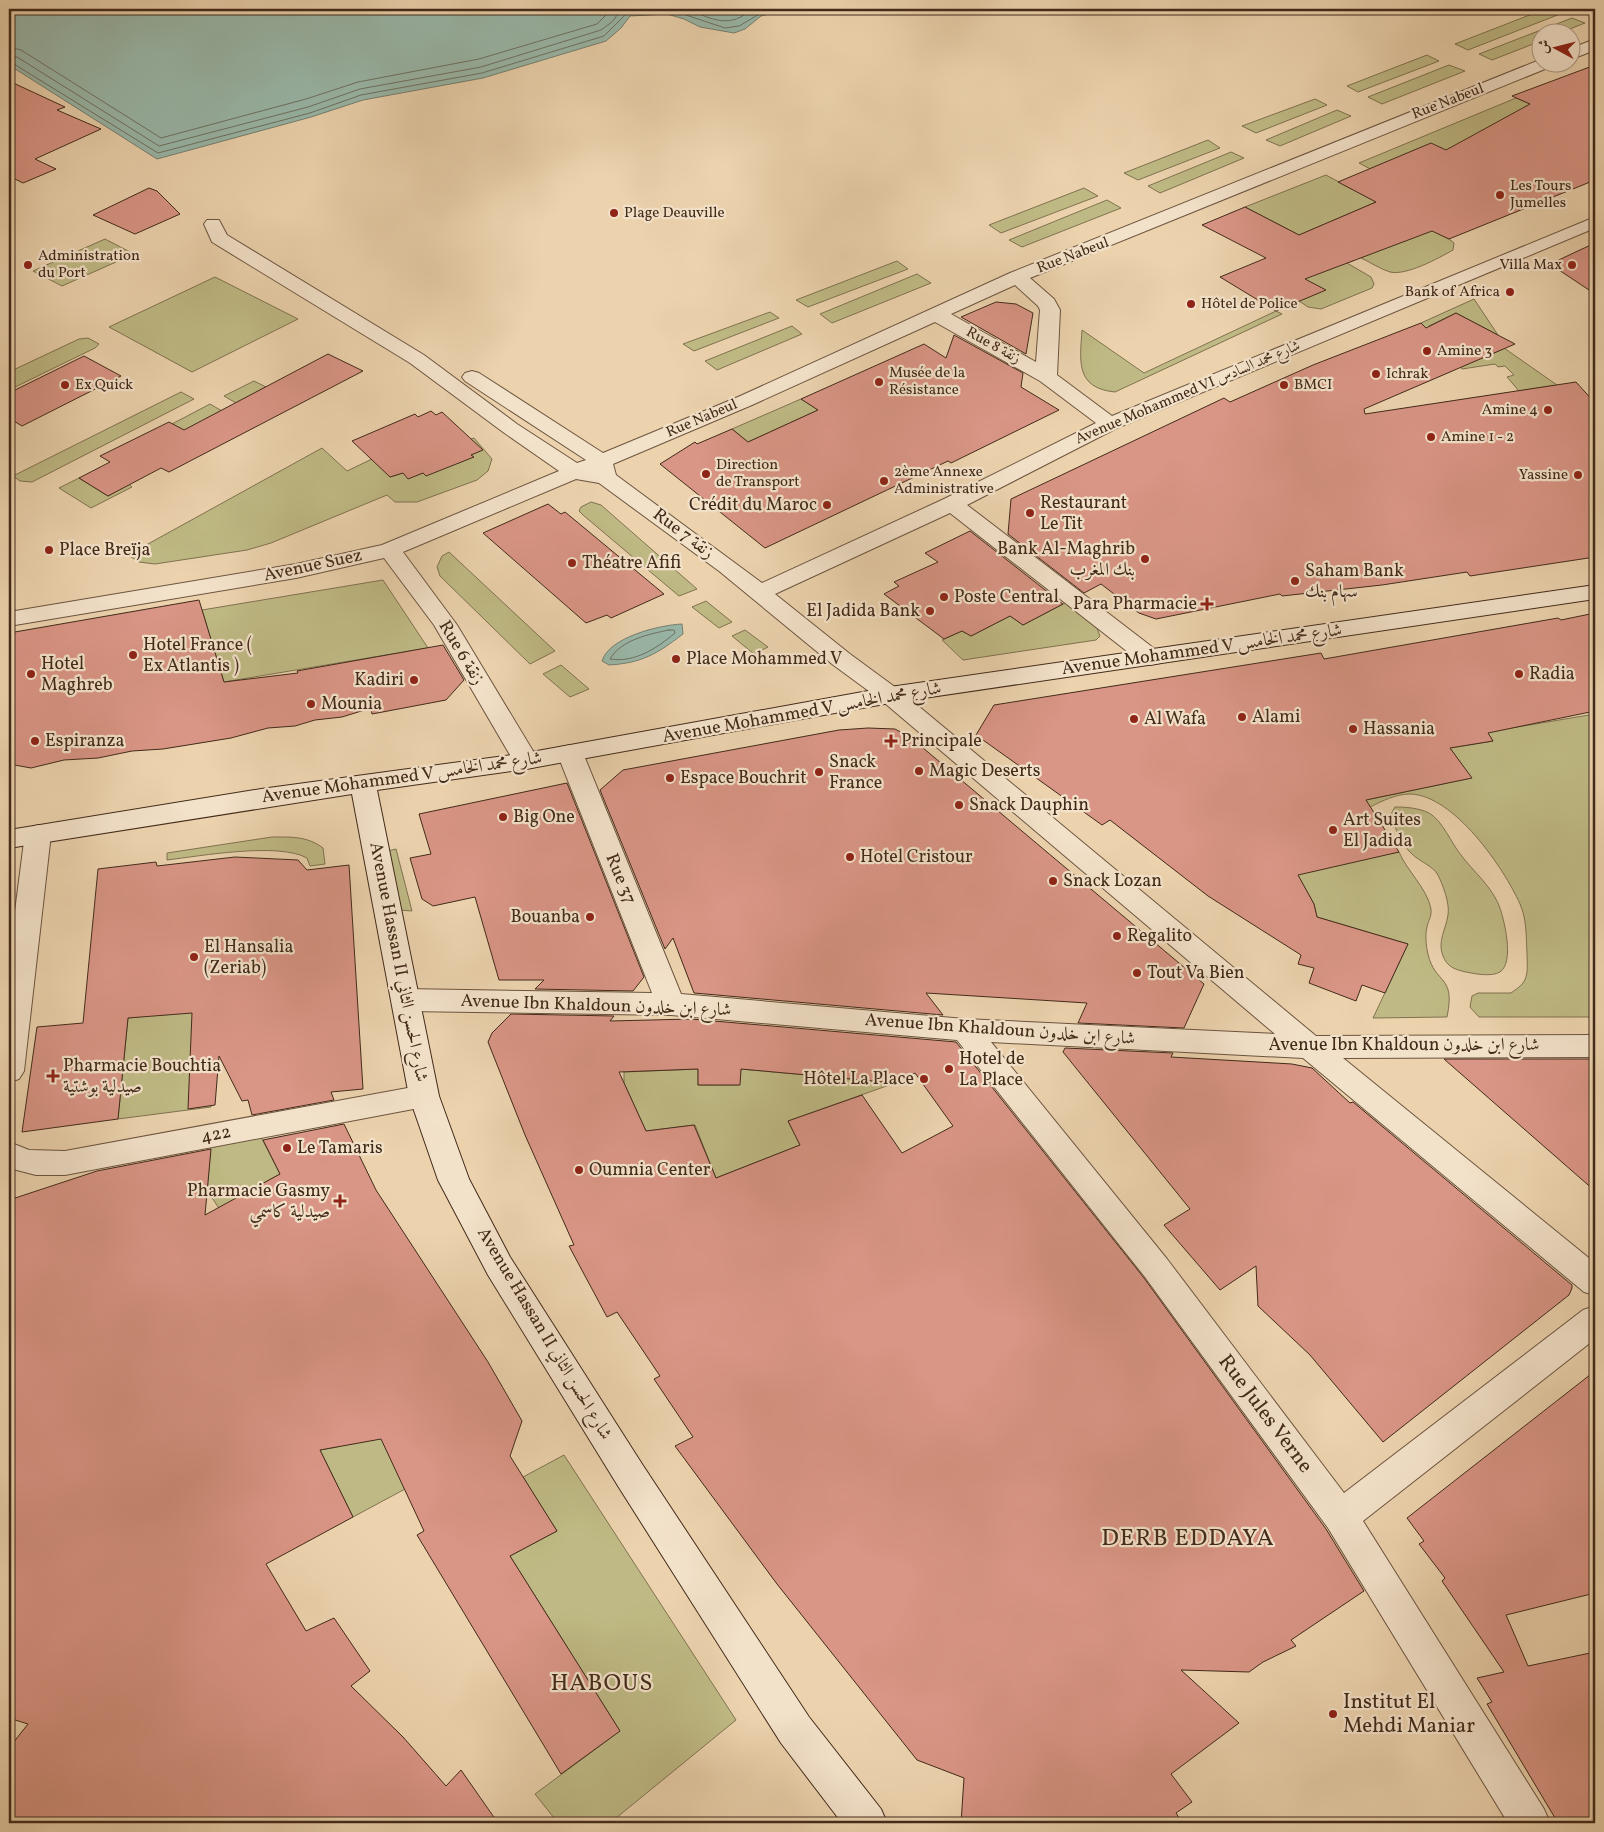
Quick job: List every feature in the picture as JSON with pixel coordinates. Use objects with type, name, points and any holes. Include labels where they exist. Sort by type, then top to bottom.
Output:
[{"type":"street","points":[[1582,50],[1595,44]]},
{"type":"street","name":"Rue Nabeul","points":[[604,469],[1017,277],[1532,69]]},
{"type":"street","name":"Avenue Mohammed VI شارع محمد السادس","points":[[760,592],[952,504],[1110,424],[1595,222]]},
{"type":"street","points":[[402,341],[219,238],[213,224],[238,230],[257,241],[402,341],[460,390],[577,473],[604,469]]},
{"type":"street","name":"Rue 8 زنقة","points":[[1017,277],[1038,293],[1047,303],[1050,310],[1046,361],[1048,376]]},
{"type":"street","name":"Rue 8 زنقة","points":[[938,315],[1048,376],[1110,424]]},
{"type":"street","name":"Rue 7 زنقة","points":[[402,341],[479,382],[604,469],[760,592],[841,659],[890,694],[1310,1047],[1591,1275]]},
{"type":"street","points":[[460,390],[479,382]]},
{"type":"street","name":"Avenue Suez","points":[[9,619],[296,571],[389,550],[577,473]]},
{"type":"street","points":[[952,504],[1151,658]]},
{"type":"street","name":"Rue 6 زنقة","points":[[389,550],[409,572],[436,612],[526,761]]},
{"type":"street","name":"Avenue Mohammed V شارع محمد الخامس","points":[[9,839],[363,784],[526,761],[890,694],[1151,658],[1595,592]]},
{"type":"street","name":"Rue 37","points":[[570,753],[671,1004]]},
{"type":"street","name":"Avenue Hassan II شارع الحسن الثاني","points":[[363,784],[424,1096],[454,1180],[498,1266],[795,1730],[867,1823]]},
{"type":"street","points":[[9,1071],[12,1027],[38,834]]},
{"type":"street","name":"Avenue Ibn Khaldoun شارع ابن خلدون","points":[[405,1000],[671,1004],[965,1030],[1310,1047],[1595,1046]]},
{"type":"street","name":"Rue Jules Verne","points":[[965,1030],[1156,1268],[1341,1517],[1530,1823]]},
{"type":"street","name":"422","points":[[9,1154],[21,1162],[65,1163],[424,1096]]},
{"type":"street","points":[[1341,1517],[1595,1320]]},
{"type":"shaded area","points":[[1545,9],[1560,14],[1540,22],[1532,22],[1532,25],[1468,50],[1455,44]]},
{"type":"shaded area","points":[[1572,18],[1585,23],[1582,24],[1582,22],[1562,22]]},
{"type":"shaded area","points":[[1532,33],[1532,44],[1492,60],[1479,54]]},
{"type":"shaded area","points":[[1427,55],[1439,61],[1358,92],[1347,86]]},
{"type":"shaded area","points":[[1449,65],[1465,71],[1382,104],[1368,97]]},
{"type":"shaded area","points":[[1516,98],[1588,129],[1584,131],[1595,136],[1592,139],[1595,141],[1595,150],[1410,190],[1359,163]]},
{"type":"shaded area","points":[[1315,99],[1327,105],[1256,133],[1242,126]]},
{"type":"shaded area","points":[[1337,110],[1351,116],[1280,146],[1266,140]]},
{"type":"shaded area","points":[[1208,140],[1220,148],[1138,180],[1124,173]]},
{"type":"shaded area","points":[[1231,152],[1244,158],[1160,193],[1148,186]]},
{"type":"shaded area","points":[[1326,175],[1376,202],[1299,235],[1245,207]]},
{"type":"shaded area","points":[[1084,188],[1098,196],[1001,233],[989,225]]},
{"type":"shaded area","points":[[1107,200],[1121,208],[1022,247],[1009,240]]},
{"type":"shaded area","points":[[1410,219],[1449,239],[1454,243],[1453,250],[1422,266],[1397,273],[1386,271],[1361,258]]},
{"type":"shaded area","points":[[105,239],[134,254],[62,286],[33,271]]},
{"type":"shaded area","points":[[1355,260],[1347,263],[1371,277],[1374,284],[1372,288],[1321,309],[1308,307],[1299,301],[1325,290],[1287,270]]},
{"type":"shaded area","points":[[897,261],[908,269],[808,307],[796,300]]},
{"type":"shaded area","points":[[917,274],[931,283],[832,323],[820,314]]},
{"type":"shaded area","points":[[215,277],[298,319],[192,372],[109,327]]},
{"type":"shaded area","points":[[1474,299],[1498,335],[1456,313],[1429,326],[1487,357],[1504,348],[1557,385],[1519,391],[1507,377],[1514,375],[1505,366],[1498,367],[1495,364],[1462,369],[1421,323]]},
{"type":"shaded area","points":[[1276,311],[1282,314],[1115,392],[1093,385],[1086,379],[1083,371],[1081,362],[1082,330],[1144,373]]},
{"type":"shaded area","points":[[770,312],[779,318],[694,351],[683,344]]},
{"type":"shaded area","points":[[792,326],[802,334],[717,370],[705,361]]},
{"type":"shaded area","points":[[88,338],[99,344],[95,348],[9,390],[9,372],[79,339]]},
{"type":"shaded area","points":[[254,381],[266,387],[236,403],[224,396]]},
{"type":"shaded area","points":[[181,392],[194,399],[32,482],[20,481],[13,476]]},
{"type":"shaded area","points":[[801,399],[818,410],[748,442],[732,429]]},
{"type":"shaded area","points":[[210,404],[222,411],[184,431],[172,424]]},
{"type":"shaded area","points":[[474,438],[492,459],[488,471],[477,480],[417,502],[395,502],[387,495],[271,543],[247,550],[155,564],[139,562],[128,555],[322,448],[347,471],[372,459],[390,477],[403,473],[408,478],[473,457],[471,455],[482,450],[471,439]]},
{"type":"shaded area","points":[[79,478],[108,496],[129,484],[132,487],[91,508],[59,488]]},
{"type":"shaded area","points":[[591,502],[601,505],[697,589],[679,596],[579,511],[581,507]]},
{"type":"shaded area","points":[[449,552],[555,651],[530,664],[440,576],[437,567],[442,556]]},
{"type":"shaded area","points":[[383,580],[428,648],[224,682],[202,610]]},
{"type":"shaded area","points":[[706,601],[732,622],[719,628],[692,607]]},
{"type":"shaded area","points":[[1065,603],[1097,628],[1100,636],[1096,640],[963,660],[942,640],[962,631],[971,636],[1010,616],[1023,625]]},
{"type":"shaded area","points":[[745,630],[768,647],[754,654],[732,636]]},
{"type":"shaded area","points":[[561,665],[589,689],[570,697],[543,674]]},
{"type":"shaded area","points":[[1595,714],[1595,1017],[1479,1017],[1470,1007],[1472,996],[1478,993],[1511,993],[1525,980],[1527,965],[1526,934],[1520,904],[1502,872],[1476,836],[1444,807],[1427,798],[1410,794],[1384,800],[1370,807],[1366,800],[1471,778],[1450,748],[1493,741],[1487,732]]},
{"type":"shaded area","points":[[1395,807],[1421,810],[1429,813],[1439,821],[1457,850],[1494,896],[1498,903],[1505,928],[1508,949],[1507,959],[1500,972],[1488,975],[1462,971],[1452,967],[1445,960],[1441,951],[1442,936],[1448,911],[1444,889],[1436,872],[1412,854],[1402,841],[1391,814]]},
{"type":"shaded area","points":[[272,837],[299,838],[317,844],[323,848],[325,864],[310,866],[307,858],[294,853],[278,851],[218,853],[167,860],[167,853]]},
{"type":"shaded area","points":[[396,849],[412,911],[399,910],[388,851]]},
{"type":"shaded area","points":[[1399,852],[1429,901],[1431,912],[1426,930],[1427,948],[1431,964],[1447,986],[1449,1003],[1447,1017],[1373,1018],[1408,944],[1317,917],[1314,904],[1296,872]]},
{"type":"shaded area","points":[[192,1011],[216,1042],[211,1107],[118,1119],[128,1018]]},
{"type":"shaded area","points":[[698,1069],[698,1085],[739,1085],[741,1069],[895,1083],[788,1121],[800,1145],[716,1178],[695,1125],[646,1131],[624,1083],[624,1072]]},
{"type":"shaded area","points":[[260,1135],[280,1174],[251,1190],[233,1230],[207,1190],[211,1145]]},
{"type":"shaded area","points":[[387,1426],[405,1489],[353,1517],[320,1450],[337,1447]]},
{"type":"shaded area","points":[[564,1455],[736,1720],[610,1823],[558,1823],[535,1794],[620,1731],[510,1556],[557,1531],[523,1477]]},
{"type":"water","points":[[9,9],[788,9],[761,16],[745,29],[734,33],[700,27],[684,19],[667,14],[630,16],[621,28],[606,41],[483,78],[363,100],[311,117],[157,159],[9,65]]},
{"type":"water","points":[[682,624],[683,634],[649,656],[621,664],[609,665],[602,661],[614,645],[625,639],[649,630]]},
{"type":"building","points":[[1595,65],[1595,180],[1449,239],[1432,231],[1305,279],[1326,290],[1276,311],[1220,277],[1266,258],[1202,225],[1245,207],[1299,235],[1376,202],[1338,182],[1431,143],[1446,150],[1530,104],[1512,96],[1576,72],[1582,72],[1582,70]]},
{"type":"building","points":[[9,81],[65,107],[57,110],[101,129],[35,159],[56,169],[23,183],[9,176]]},
{"type":"building","points":[[149,188],[157,191],[180,214],[135,234],[93,215]]},
{"type":"building","points":[[1595,243],[1595,294],[1550,264]]},
{"type":"building","points":[[996,302],[1016,304],[1033,313],[1026,354],[961,317]]},
{"type":"building","points":[[1456,313],[1515,344],[1364,409],[1365,414],[1576,382],[1595,403],[1595,557],[1470,576],[1467,572],[1382,585],[1282,596],[1280,594],[1156,619],[1139,613],[1101,584],[1084,593],[1008,534],[1011,499],[1224,398],[1230,402],[1313,365],[1421,323],[1426,328]]},
{"type":"building","points":[[954,335],[1023,373],[1021,387],[1059,410],[951,463],[948,461],[765,548],[660,464],[695,442],[697,444],[732,429],[748,442],[818,410],[801,399],[924,344],[946,358]]},
{"type":"building","points":[[328,354],[363,371],[169,472],[161,468],[108,496],[79,478],[110,462],[100,456],[169,422],[184,430]]},
{"type":"building","name":"Ex Quick","points":[[84,356],[121,376],[22,426],[9,418],[9,393]]},
{"type":"building","points":[[431,411],[436,415],[442,412],[483,450],[471,455],[474,457],[426,476],[423,473],[408,479],[403,473],[390,477],[352,441],[415,414],[418,417]]},
{"type":"building","name":"Théatre Afifi","points":[[548,504],[561,514],[565,512],[664,594],[611,618],[607,615],[586,623],[483,533]]},
{"type":"building","points":[[970,531],[1063,604],[1023,625],[1010,616],[971,636],[962,631],[944,639],[884,594],[899,586],[894,582],[938,562],[925,553]]},
{"type":"building","points":[[199,600],[224,682],[298,673],[297,671],[443,645],[464,680],[446,700],[372,714],[371,708],[342,717],[315,720],[295,726],[268,728],[231,738],[163,749],[132,751],[98,758],[64,760],[31,768],[9,764],[9,633]]},
{"type":"building","points":[[1595,613],[1595,711],[1488,733],[1493,741],[1450,748],[1472,778],[1366,800],[1399,852],[1298,875],[1314,904],[1317,917],[1408,944],[1385,993],[1362,985],[1356,1001],[1309,983],[1314,968],[1298,964],[1301,955],[1208,896],[1110,820],[1102,825],[976,735],[994,705],[1321,653],[1324,659]]},
{"type":"building","points":[[895,729],[910,737],[1204,984],[1184,1028],[1078,1023],[1087,1003],[926,993],[943,1015],[694,993],[673,938],[665,949],[600,790],[623,770],[839,730]]},
{"type":"building","points":[[567,783],[644,977],[633,991],[535,989],[544,980],[499,980],[475,897],[433,906],[422,899],[410,858],[431,854],[419,814]]},
{"type":"building","points":[[235,857],[298,860],[307,870],[349,865],[363,1089],[331,1092],[334,1100],[252,1115],[248,1100],[242,1101],[219,1056],[215,1105],[188,1109],[192,1013],[128,1018],[118,1119],[22,1132],[37,1027],[83,1023],[98,869],[156,862],[157,866]]},
{"type":"building","points":[[511,1014],[614,1016],[610,1021],[691,1019],[956,1042],[1144,1278],[1326,1529],[1364,1591],[1291,1640],[1296,1646],[1263,1662],[1249,1672],[1181,1670],[1239,1723],[1171,1774],[1192,1802],[1176,1813],[1182,1823],[961,1823],[964,1778],[917,1760],[777,1584],[675,1446],[693,1437],[654,1379],[660,1376],[617,1312],[607,1317],[569,1246],[574,1245],[525,1135],[488,1042],[492,1033]],"holes":[[[698,1069],[698,1085],[740,1085],[741,1069],[895,1083],[915,1073],[953,1126],[902,1153],[862,1095],[788,1121],[800,1145],[716,1178],[694,1125],[646,1131],[619,1072]]]},
{"type":"building","points":[[1065,1048],[1173,1053],[1171,1057],[1292,1064],[1312,1068],[1350,1103],[1353,1102],[1572,1285],[1569,1295],[1383,1442],[1310,1355],[1258,1306],[1256,1266],[1220,1290],[1164,1225],[1190,1209],[1063,1052]]},
{"type":"building","points":[[1444,1059],[1595,1059],[1595,1191],[1563,1163]]},
{"type":"building","points":[[344,1124],[376,1190],[488,1362],[522,1421],[510,1456],[557,1531],[510,1556],[620,1731],[561,1774],[417,1535],[424,1531],[381,1439],[320,1450],[353,1517],[266,1564],[306,1631],[334,1618],[370,1671],[351,1686],[403,1737],[446,1786],[461,1770],[498,1823],[9,1823],[9,1748],[28,1724],[9,1718],[9,1200],[97,1171],[211,1149],[205,1215],[280,1174],[263,1140]]},
{"type":"building","points":[[1595,1371],[1595,1593],[1506,1615],[1528,1666],[1595,1652],[1595,1823],[1558,1823],[1487,1704],[1492,1702],[1477,1678],[1504,1672],[1442,1581],[1445,1578],[1419,1544],[1424,1541],[1407,1518]]},
{"type":"place","name":"Les Tours Jumelles","points":[[1500,195]]},
{"type":"place","name":"Plage Deauville","points":[[614,213]]},
{"type":"place","name":"Administration du Port","points":[[28,265]]},
{"type":"place","name":"Villa Max","points":[[1572,265]]},
{"type":"place","name":"Bank of Africa","points":[[1510,292]]},
{"type":"place","name":"Hôtel de Police","points":[[1191,304]]},
{"type":"place","name":"Amine 3","points":[[1427,351]]},
{"type":"place","name":"Ichrak","points":[[1376,374]]},
{"type":"place","name":"Musée de la Résistance","points":[[879,382]]},
{"type":"place","name":"Ex Quick","points":[[65,385]]},
{"type":"place","name":"BMCI","points":[[1284,385]]},
{"type":"place","name":"Amine 4","points":[[1548,410]]},
{"type":"place","name":"Amine 1 - 2","points":[[1431,437]]},
{"type":"place","name":"Direction de Transport","points":[[706,474]]},
{"type":"place","name":"Yassine","points":[[1578,475]]},
{"type":"place","name":"2ème Annexe Administrative","points":[[884,481]]},
{"type":"place","name":"Crédit du Maroc","points":[[827,505]]},
{"type":"place","name":"Restaurant Le Tit","points":[[1030,513]]},
{"type":"place","name":"Place Breïja","points":[[49,550]]},
{"type":"place","name":"Bank Al-Maghrib بنك المغرب","points":[[1145,559]]},
{"type":"place","name":"Théatre Afifi","points":[[572,563]]},
{"type":"place","name":"Saham Bank سهام بنك","points":[[1295,581]]},
{"type":"place","name":"Poste Central","points":[[944,597]]},
{"type":"place","name":"Para Pharmacie","points":[[1207,604]]},
{"type":"place","name":"El Jadida Bank","points":[[930,611]]},
{"type":"place","name":"Hotel France ( Ex Atlantis )","points":[[133,655]]},
{"type":"place","name":"Place Mohammed V","points":[[676,659]]},
{"type":"place","name":"Hotel Maghreb","points":[[31,674]]},
{"type":"place","name":"Radia","points":[[1519,674]]},
{"type":"place","name":"Kadiri","points":[[414,680]]},
{"type":"place","name":"Mounia","points":[[311,704]]},
{"type":"place","name":"Alami","points":[[1242,717]]},
{"type":"place","name":"Al Wafa","points":[[1134,719]]},
{"type":"place","name":"Hassania","points":[[1353,729]]},
{"type":"place","name":"Espiranza","points":[[35,741]]},
{"type":"place","name":"Principale","points":[[891,741]]},
{"type":"place","name":"Magic Deserts","points":[[919,771]]},
{"type":"place","name":"Snack France","points":[[819,772]]},
{"type":"place","name":"Espace Bouchrit","points":[[670,778]]},
{"type":"place","name":"Snack Dauphin","points":[[959,805]]},
{"type":"place","name":"Big One","points":[[503,817]]},
{"type":"place","name":"Art Suites El Jadida","points":[[1333,830]]},
{"type":"place","name":"Hotel Cristour","points":[[850,857]]},
{"type":"place","name":"Snack Lozan","points":[[1053,881]]},
{"type":"place","name":"Bouanba","points":[[590,917]]},
{"type":"place","name":"Regalito","points":[[1117,936]]},
{"type":"place","name":"El Hansalia (Zeriab)","points":[[194,957]]},
{"type":"place","name":"Tout Va Bien","points":[[1137,973]]},
{"type":"place","name":"Hotel de La Place","points":[[949,1069]]},
{"type":"place","name":"Pharmacie Bouchtia صيدلية بوشتية","points":[[53,1076]]},
{"type":"place","name":"Hôtel La Place","points":[[924,1079]]},
{"type":"place","name":"Le Tamaris","points":[[287,1148]]},
{"type":"place","name":"Oumnia Center","points":[[579,1170]]},
{"type":"place","name":"Pharmacie Gasmy صيدلية كاسمي","points":[[340,1201]]},
{"type":"place","name":"Institut El Mehdi Maniar","points":[[1333,1714]]},
{"type":"district","name":"DERB EDDAYA","points":[[1188,1539]]},
{"type":"district","name":"HABOUS","points":[[602,1684]]}]
